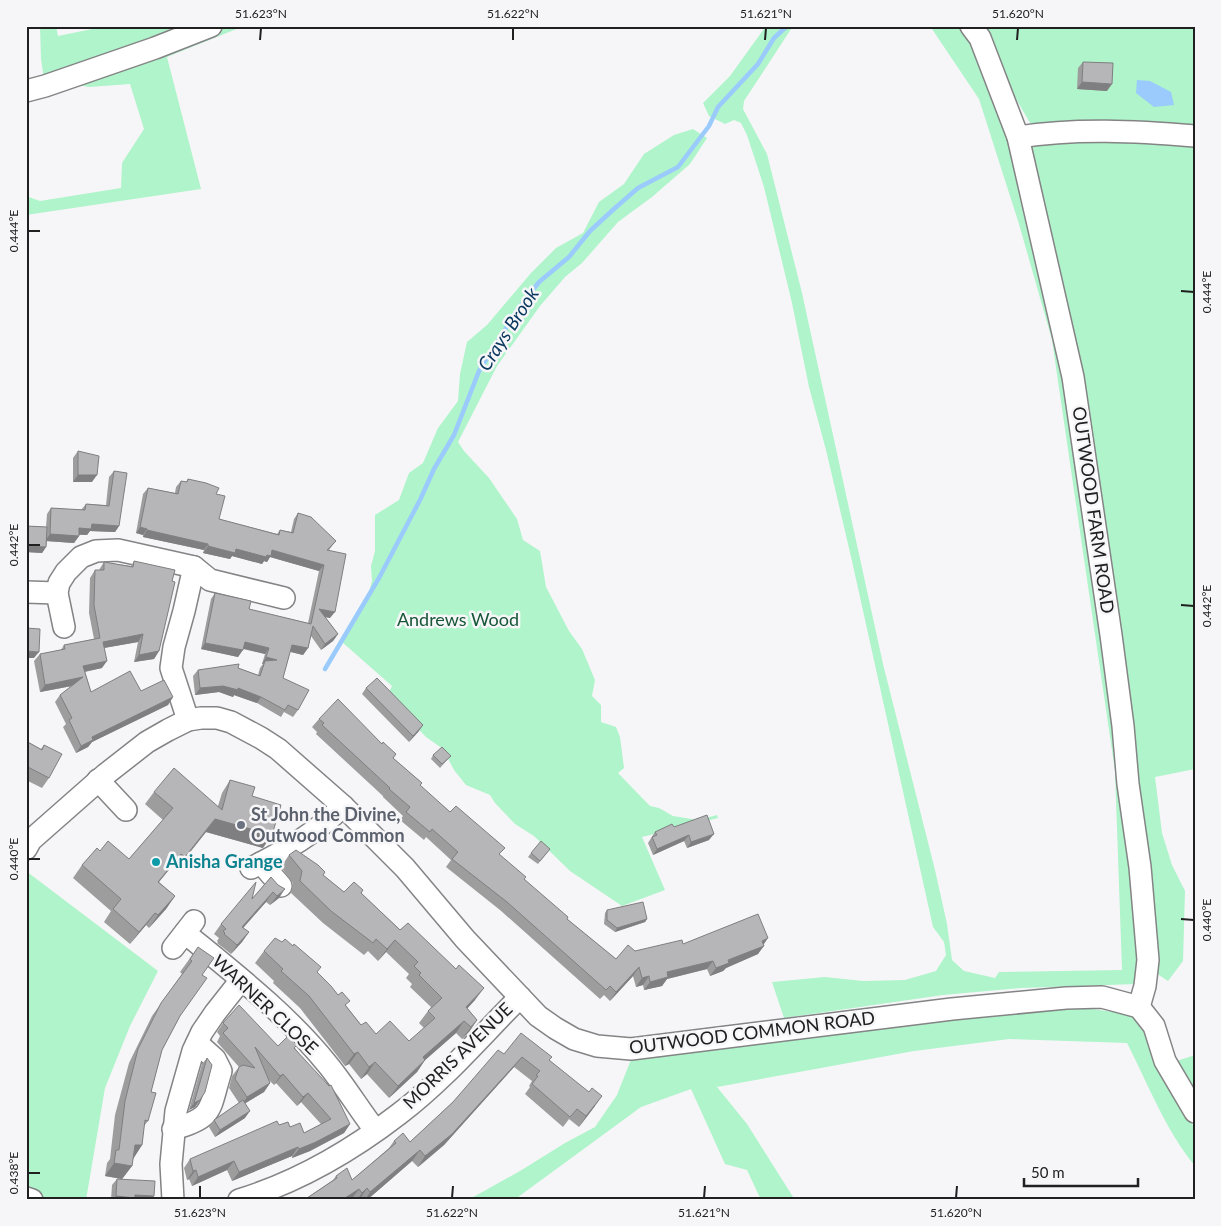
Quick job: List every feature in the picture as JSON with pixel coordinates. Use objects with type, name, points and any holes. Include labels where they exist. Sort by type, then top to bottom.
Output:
[{"type":"street","points":[[26,91],[155,48],[212,26]]},
{"type":"street","name":"OUTWOOD FARM ROAD","points":[[971,26],[980,38],[1018,137],[1073,377],[1108,616],[1140,867],[1148,960],[1145,986],[1139,1007]]},
{"type":"street","points":[[1018,137],[1051,132],[1125,131],[1195,136]]},
{"type":"street","points":[[64,627],[57,593],[59,583],[66,572],[81,557],[96,551],[118,550],[194,568],[210,580],[284,598]]},
{"type":"street","points":[[188,720],[170,668],[194,568]]},
{"type":"street","points":[[26,592],[57,593]]},
{"type":"street","name":"OUTWOOD COMMON ROAD","points":[[28,841],[98,780],[147,742],[188,720],[217,718],[231,722],[261,738],[311,777],[405,868],[465,939],[538,1016],[574,1039],[597,1046],[630,1049],[865,1019],[1066,998],[1102,997],[1139,1007]]},
{"type":"street","points":[[98,780],[126,810]]},
{"type":"street","points":[[281,886],[256,865],[300,841],[324,825],[343,806]]},
{"type":"street","name":"WARNER CLOSE","points":[[184,934],[272,1007],[321,1058],[375,1130]]},
{"type":"street","points":[[173,1200],[171,1164],[173,1129],[176,1111],[197,1043],[214,1013],[241,980]]},
{"type":"street","name":"MORRIS AVENUE","points":[[239,1200],[312,1171],[400,1114],[439,1079],[520,997]]},
{"type":"street","points":[[1139,1007],[1154,1026],[1165,1061],[1195,1112]]},
{"type":"street","points":[[173,1129],[195,1124],[208,1114],[221,1071],[215,1059],[197,1043]]},
{"type":"street","points":[[26,1198],[32,1200]]},
{"type":"green space","points":[[40,26],[56,26],[58,36],[107,26],[244,26],[167,57],[201,189],[26,215],[26,196],[40,201],[121,188],[122,163],[144,129],[130,84],[89,87],[78,85],[45,86],[41,59]]},
{"type":"green space","points":[[766,26],[793,26],[744,101],[743,109],[767,154],[802,293],[883,664],[935,870],[947,924],[952,960],[964,971],[995,978],[999,972],[1122,970],[1115,771],[1052,340],[1019,224],[979,99],[930,26],[969,26],[1018,137],[1195,136],[1195,769],[1155,777],[1162,833],[1172,865],[1185,891],[1183,961],[1168,981],[1147,967],[1143,954],[1136,984],[1022,988],[943,995],[784,1018],[772,982],[825,977],[863,981],[905,980],[936,971],[946,955],[944,942],[933,927],[852,561],[809,387],[792,303],[764,187],[747,135],[741,123],[734,120],[725,124],[709,116],[703,103],[730,76]]},
{"type":"green space","points":[[984,26],[1195,26],[1195,125],[1030,123],[1004,78]]},
{"type":"green space","name":"Andrews Wood","points":[[693,129],[707,138],[690,164],[652,197],[618,222],[582,263],[565,277],[540,306],[497,366],[458,442],[489,478],[517,519],[523,540],[540,551],[546,587],[569,631],[582,649],[595,680],[592,696],[601,705],[601,722],[616,727],[620,737],[624,768],[618,773],[650,806],[659,808],[673,816],[698,820],[717,815],[718,818],[642,837],[665,890],[622,906],[570,871],[534,836],[515,824],[490,795],[466,785],[454,770],[443,749],[426,737],[387,696],[392,686],[342,642],[367,600],[372,581],[371,566],[375,551],[375,515],[399,500],[409,473],[423,463],[438,428],[458,401],[460,374],[467,342],[487,325],[531,273],[556,248],[583,233],[599,202],[624,184],[644,154],[674,135]]},
{"type":"green space","points":[[26,871],[158,971],[130,1026],[105,1088],[86,1200],[32,1200],[26,1198]]},
{"type":"green space","points":[[1085,1008],[1128,1014],[1146,1025],[1195,1130],[1195,1166],[1166,1123],[1127,1043],[1009,1039],[914,1051],[717,1087],[747,1124],[795,1200],[761,1200],[747,1170],[725,1164],[691,1089],[641,1107],[514,1200],[468,1200],[595,1127],[617,1095],[632,1057],[928,1016]]},
{"type":"green space","points":[[1195,1055],[1195,1082],[1193,1083],[1195,1086],[1195,1100],[1177,1061]]},
{"type":"water","points":[[1137,80],[1150,81],[1171,92],[1174,105],[1154,107],[1136,93]]},
{"type":"building","points":[[1083,62],[1113,63],[1112,84],[1082,82]]},
{"type":"building","points":[[78,451],[99,456],[97,475],[78,475]]},
{"type":"building","points":[[114,471],[127,473],[119,526],[92,524],[91,529],[79,528],[79,536],[50,534],[51,508],[85,510],[86,504],[109,506]]},
{"type":"building","points":[[188,479],[219,488],[216,494],[225,496],[219,519],[279,535],[280,530],[293,533],[298,513],[311,517],[336,541],[327,550],[346,554],[335,612],[319,609],[338,634],[325,644],[313,626],[308,648],[292,645],[283,678],[309,690],[298,710],[288,705],[285,710],[261,697],[238,688],[238,690],[223,686],[200,688],[198,670],[239,664],[238,668],[260,676],[265,661],[277,660],[266,657],[269,648],[245,642],[243,650],[205,643],[215,593],[251,601],[249,609],[311,624],[324,565],[272,550],[271,556],[267,555],[266,557],[236,549],[235,553],[208,546],[208,544],[140,527],[148,488],[178,494],[181,481],[187,482]]},
{"type":"building","points":[[26,526],[47,527],[46,547],[26,546]]},
{"type":"building","points":[[134,561],[175,570],[172,581],[175,582],[159,651],[139,655],[143,634],[103,642],[107,661],[83,666],[91,692],[130,671],[141,691],[164,680],[173,697],[92,737],[93,740],[81,746],[69,720],[72,718],[60,695],[83,677],[45,685],[40,654],[65,649],[64,645],[100,638],[94,605],[95,570],[104,570],[104,562],[133,567]]},
{"type":"building","points":[[26,628],[40,629],[39,652],[26,651]]},
{"type":"building","points":[[377,678],[423,725],[413,736],[366,688]]},
{"type":"building","points":[[338,699],[382,744],[383,742],[396,754],[393,758],[422,783],[420,785],[450,812],[456,806],[505,848],[499,854],[526,877],[524,879],[568,917],[567,919],[616,959],[628,945],[635,951],[682,940],[683,944],[758,914],[768,938],[762,941],[764,946],[728,960],[729,963],[716,968],[713,961],[667,972],[668,977],[650,982],[649,976],[642,978],[639,967],[616,992],[610,986],[606,990],[507,902],[452,859],[458,852],[432,829],[430,832],[406,812],[410,807],[322,725],[324,723],[319,719]]},
{"type":"building","points":[[26,741],[42,750],[44,745],[62,754],[49,778],[26,766]]},
{"type":"building","points":[[442,747],[451,756],[442,764],[433,755]]},
{"type":"building","name":"Anisha Grange","points":[[174,768],[222,810],[230,780],[255,787],[252,796],[281,805],[272,835],[215,819],[185,857],[181,854],[158,882],[175,896],[158,915],[155,913],[139,932],[113,909],[121,899],[82,865],[97,848],[100,851],[108,841],[129,859],[173,808],[154,792]]},
{"type":"building","points":[[707,815],[714,834],[691,842],[689,835],[657,849],[652,837],[657,835],[655,832],[672,824],[674,827]]},
{"type":"building","points":[[541,841],[550,849],[540,861],[531,853]]},
{"type":"building","points":[[296,850],[318,865],[325,872],[323,875],[344,892],[354,882],[363,890],[361,893],[400,930],[408,923],[456,969],[459,965],[484,988],[466,1007],[477,1020],[471,1027],[464,1021],[423,1057],[425,1060],[398,1086],[375,1062],[369,1067],[358,1052],[354,1054],[309,996],[281,971],[283,969],[264,951],[275,938],[282,942],[285,939],[293,946],[294,944],[321,967],[317,972],[338,995],[342,992],[350,1001],[345,1005],[361,1025],[366,1022],[376,1034],[390,1021],[409,1041],[435,1018],[428,1011],[442,998],[419,975],[421,973],[414,966],[418,962],[395,940],[387,949],[376,939],[373,943],[331,911],[300,881],[302,871],[289,855]]},
{"type":"building","points":[[271,877],[278,885],[285,889],[277,896],[273,892],[242,927],[249,932],[237,945],[224,934],[223,931],[226,929],[221,924],[256,882],[252,899]]},
{"type":"building","points":[[643,902],[647,919],[617,928],[607,920],[607,910]]},
{"type":"building","points":[[198,947],[214,958],[202,975],[207,978],[180,1016],[162,1050],[151,1092],[156,1093],[148,1121],[145,1120],[142,1145],[135,1145],[132,1166],[114,1163],[116,1150],[119,1150],[125,1101],[138,1049],[161,1003],[192,961],[190,959]]},
{"type":"building","points":[[239,1005],[278,1046],[288,1036],[297,1045],[294,1048],[329,1086],[331,1085],[350,1124],[316,1142],[299,1149],[298,1147],[239,1172],[234,1161],[198,1177],[196,1170],[193,1171],[190,1159],[277,1121],[279,1125],[288,1122],[290,1127],[300,1123],[304,1133],[331,1119],[308,1093],[303,1097],[283,1074],[280,1076],[255,1047],[270,1083],[247,1097],[235,1079],[239,1067],[243,1065],[255,1068],[223,1033],[228,1028],[223,1023]]},
{"type":"building","points":[[521,1033],[552,1057],[549,1060],[589,1092],[592,1088],[602,1096],[586,1116],[577,1109],[570,1117],[532,1084],[540,1071],[522,1057],[452,1134],[425,1156],[420,1150],[370,1192],[367,1188],[362,1193],[359,1189],[342,1200],[304,1200],[337,1178],[336,1176],[347,1168],[352,1180],[396,1143],[394,1141],[403,1133],[410,1142],[453,1102],[498,1050],[504,1054]]},
{"type":"building","points":[[207,1058],[212,1065],[205,1092],[200,1100],[194,1103]]},
{"type":"building","points":[[243,1100],[250,1111],[220,1130],[214,1120]]},
{"type":"building","points":[[117,1179],[155,1181],[154,1196],[135,1195],[135,1198],[116,1196]]},
{"type":"waterway","name":"Crays Brook","points":[[325,669],[379,578],[434,469],[454,435],[479,371],[518,309],[539,282],[569,257],[590,231],[615,208],[638,188],[678,167],[709,126],[718,107],[758,64],[774,38],[787,26]]},
{"type":"place","name":"St John the Divine, Outwood Common","points":[[241,825]]},
{"type":"place","name":"Anisha Grange","points":[[156,862]]}]
